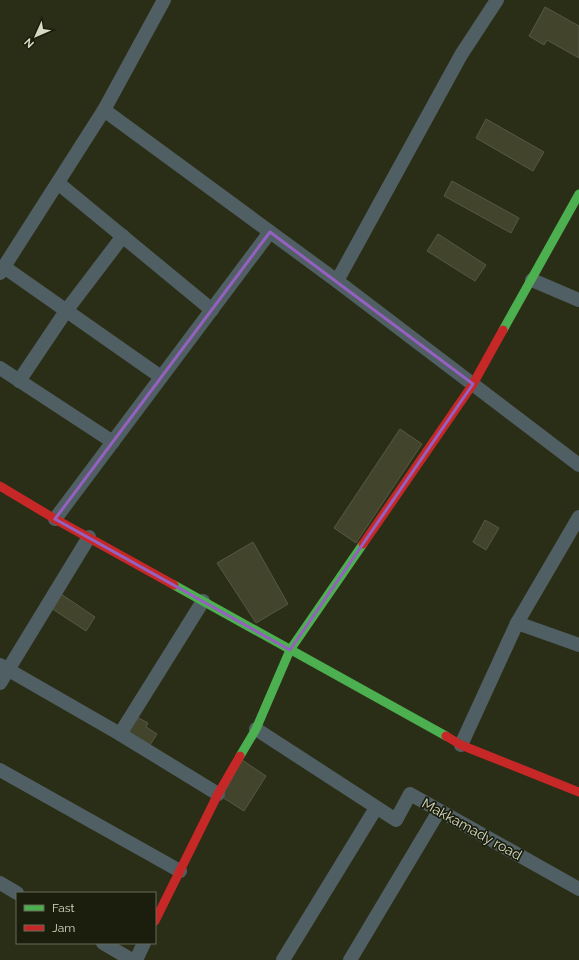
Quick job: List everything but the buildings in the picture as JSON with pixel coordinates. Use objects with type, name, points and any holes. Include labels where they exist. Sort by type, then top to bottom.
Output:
[{"type":"street","points":[[162,378],[66,311],[2,270],[104,110],[164,0]]},
{"type":"street","points":[[337,281],[461,55],[497,0]]},
{"type":"street","points":[[104,110],[337,281],[579,464]]},
{"type":"street","points":[[58,183],[212,310]]},
{"type":"street","points":[[156,919],[218,794],[256,729],[290,650],[473,384],[579,194]]},
{"type":"street","points":[[55,519],[270,232]]},
{"type":"street","points":[[19,381],[66,311],[123,236]]},
{"type":"street","points":[[532,280],[579,300]]},
{"type":"street","points":[[0,368],[113,442]]},
{"type":"street","points":[[0,486],[55,519],[90,537],[461,745],[579,792]]},
{"type":"street","points":[[461,745],[517,623],[579,517]]},
{"type":"street","points":[[0,683],[4,668],[90,537]]},
{"type":"street","points":[[120,734],[203,601]]},
{"type":"street","points":[[517,623],[579,645]]},
{"type":"street","points":[[4,668],[120,734],[218,794]]},
{"type":"street","name":"Makkamady road","points":[[256,729],[396,820],[410,794],[579,889]]},
{"type":"street","points":[[0,770],[180,871]]},
{"type":"street","points":[[283,960],[376,808]]},
{"type":"street","points":[[350,960],[439,811]]},
{"type":"street","points":[[0,883],[16,892]]},
{"type":"street","points":[[105,944],[132,960]]},
{"type":"street","points":[[136,960],[144,944]]},
{"type":"highlighted area","points":[[270,232],[473,384],[290,650],[55,519]]},
{"type":"traffic: fast","points":[[503,330],[579,194]]},
{"type":"traffic: fast","points":[[240,756],[256,729],[290,650],[363,544]]},
{"type":"traffic: fast","points":[[174,585],[446,736]]},
{"type":"traffic: jam","points":[[363,544],[473,384],[503,330]]},
{"type":"traffic: jam","points":[[0,486],[55,519],[174,585]]},
{"type":"traffic: jam","points":[[446,736],[461,745],[579,792]]},
{"type":"traffic: jam","points":[[156,919],[218,794],[240,756]]}]
